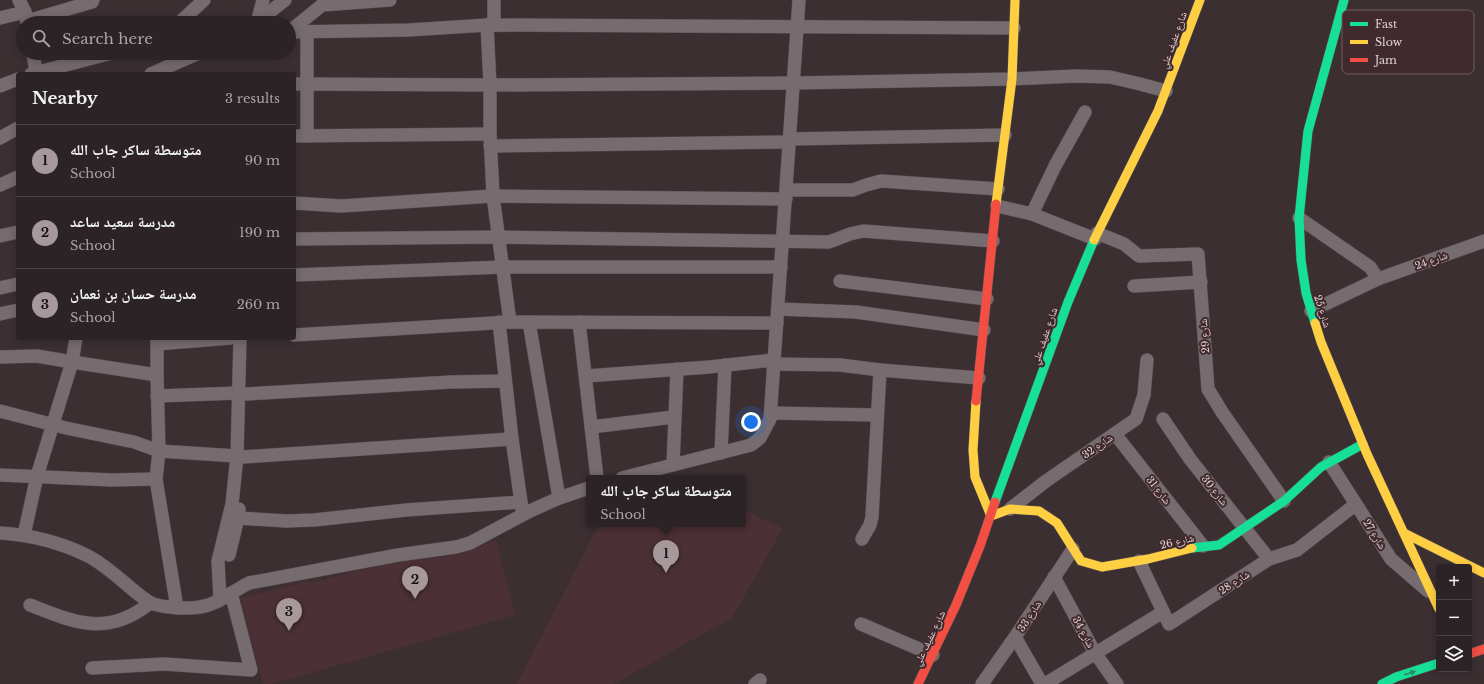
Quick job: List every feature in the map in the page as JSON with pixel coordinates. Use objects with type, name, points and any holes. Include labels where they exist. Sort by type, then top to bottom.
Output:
[{"type":"street","points":[[19,0],[25,16]]},
{"type":"street","points":[[38,16],[92,2],[93,0]]},
{"type":"street","points":[[187,16],[204,0]]},
{"type":"street","points":[[259,16],[263,0]]},
{"type":"street","points":[[265,16],[285,0]]},
{"type":"street","points":[[296,26],[322,5],[390,0]]},
{"type":"street","points":[[494,0],[491,25],[490,85],[490,140],[493,196],[503,267],[505,381],[522,508]]},
{"type":"street","points":[[634,475],[751,445],[760,438],[770,420],[799,0]]},
{"type":"street","points":[[990,516],[975,477],[973,450],[996,206],[1012,79],[1015,0]]},
{"type":"street","name":"شارع عفيف علي","points":[[918,684],[956,605],[980,546],[1068,302],[1096,236],[1158,111],[1200,0]]},
{"type":"street","name":"شارع 25","points":[[1344,0],[1308,131],[1299,218],[1301,260],[1306,293],[1322,342],[1363,444],[1436,602]]},
{"type":"street","points":[[0,18],[16,19]]},
{"type":"street","points":[[296,32],[409,30],[491,25],[1014,28]]},
{"type":"street","points":[[307,32],[300,84],[307,136]]},
{"type":"street","points":[[33,60],[34,72]]},
{"type":"street","points":[[38,72],[85,60]]},
{"type":"street","points":[[156,72],[184,60]]},
{"type":"street","points":[[300,84],[490,85],[794,83],[1012,79],[1076,76],[1110,77],[1166,91]]},
{"type":"street","points":[[0,86],[16,80]]},
{"type":"street","points":[[1032,214],[1085,112]]},
{"type":"street","points":[[0,138],[16,129]]},
{"type":"street","points":[[296,136],[490,140],[790,140],[1005,135]]},
{"type":"street","points":[[0,185],[16,178]]},
{"type":"street","points":[[296,203],[341,206],[493,196],[786,194],[853,190],[881,181],[998,189]]},
{"type":"street","points":[[996,206],[1032,214],[1096,236]]},
{"type":"street","points":[[1299,218],[1370,267],[1378,278]]},
{"type":"street","points":[[296,239],[499,237],[828,242],[863,231],[993,241]]},
{"type":"street","points":[[0,236],[16,232]]},
{"type":"street","name":"شارع 29","points":[[1096,236],[1124,244],[1139,256],[1198,254],[1208,389],[1222,412],[1284,501]]},
{"type":"street","name":"شارع 24","points":[[1312,311],[1378,278],[1484,241]]},
{"type":"street","points":[[296,275],[503,267],[781,267]]},
{"type":"street","points":[[840,281],[987,299]]},
{"type":"street","points":[[1134,286],[1200,282]]},
{"type":"street","points":[[0,288],[16,284]]},
{"type":"street","points":[[778,309],[856,312],[984,330]]},
{"type":"street","points":[[0,314],[16,310]]},
{"type":"street","points":[[296,335],[505,322],[777,323]]},
{"type":"street","points":[[529,322],[558,498]]},
{"type":"street","points":[[579,322],[597,475]]},
{"type":"street","points":[[24,535],[37,476],[72,362],[76,340]]},
{"type":"street","points":[[177,608],[156,479],[159,451],[156,375],[157,341],[182,340]]},
{"type":"street","points":[[219,586],[226,568],[238,518],[242,394],[240,340]]},
{"type":"street","points":[[242,394],[249,340]]},
{"type":"street","points":[[0,357],[37,356],[156,375]]},
{"type":"street","name":"شارع 32","points":[[1010,509],[1046,481],[1136,419],[1144,395],[1147,360]]},
{"type":"street","points":[[586,376],[774,362],[840,365],[880,370],[979,378]]},
{"type":"street","points":[[721,453],[725,365]]},
{"type":"street","points":[[672,465],[676,369]]},
{"type":"street","points":[[862,539],[870,525],[872,517],[880,370]]},
{"type":"street","points":[[157,396],[242,394],[451,382],[505,381]]},
{"type":"street","points":[[0,412],[52,425],[134,442],[159,451],[240,457],[512,439]]},
{"type":"street","points":[[771,413],[877,415]]},
{"type":"street","points":[[591,427],[674,417]]},
{"type":"street","name":"شارع 30","points":[[1163,420],[1190,459],[1269,559]]},
{"type":"street","name":"شارع 31","points":[[1115,434],[1203,546]]},
{"type":"street","name":"شارع 26","points":[[990,516],[1010,509],[1039,511],[1057,523],[1081,561],[1102,567],[1139,561],[1192,548],[1219,545],[1284,501],[1321,467],[1363,444]]},
{"type":"street","points":[[220,600],[218,562],[232,504],[240,457]]},
{"type":"street","name":"شارع 27","points":[[1330,462],[1391,559],[1433,595]]},
{"type":"street","points":[[0,475],[112,480],[156,479]]},
{"type":"street","points":[[238,518],[286,521],[314,520],[406,510],[522,508],[586,489]]},
{"type":"street","name":"شارع 28","points":[[1139,561],[1169,624],[1269,559],[1297,550],[1356,504]]},
{"type":"street","points":[[0,533],[24,535],[59,544],[89,557],[113,573],[150,603],[177,608],[200,607],[213,604],[249,583],[398,555],[456,547],[470,543],[484,536],[522,508]]},
{"type":"street","points":[[1404,533],[1484,573]]},
{"type":"street","name":"شارع 33","points":[[1073,549],[1014,637],[1044,684],[1163,612]]},
{"type":"street","name":"شارع 34","points":[[1054,578],[1095,653],[1117,684]]},
{"type":"street","points":[[92,668],[164,664],[251,670],[231,593]]},
{"type":"street","points":[[30,605],[66,619],[92,624],[117,621],[139,612],[150,603]]},
{"type":"street","points":[[861,624],[933,655]]},
{"type":"street","points":[[982,684],[1014,637]]},
{"type":"street","points":[[1472,653],[1484,649]]},
{"type":"street","points":[[1382,684],[1436,665]]},
{"type":"shaded area","points":[[746,511],[783,528],[732,618],[614,684],[517,684],[597,527],[746,527]]},
{"type":"shaded area","points":[[496,540],[515,615],[272,684],[263,684],[240,598],[307,581],[315,582],[389,563],[457,555]]},
{"type":"traffic: fast","points":[[1315,323],[1306,293],[1301,260],[1299,218],[1308,131],[1344,0]]},
{"type":"traffic: fast","points":[[995,502],[1068,302],[1094,240]]},
{"type":"traffic: fast","points":[[1192,548],[1219,545],[1284,501],[1321,467],[1363,444]]},
{"type":"traffic: fast","points":[[1382,684],[1396,677],[1436,664]]},
{"type":"traffic: slow","points":[[996,204],[1012,79],[1015,0]]},
{"type":"traffic: slow","points":[[1094,240],[1158,111],[1200,0]]},
{"type":"traffic: slow","points":[[1315,323],[1321,342],[1367,454],[1436,603]]},
{"type":"traffic: slow","points":[[976,401],[973,450],[975,477],[991,516],[1010,509],[1039,511],[1057,523],[1081,561],[1102,567],[1148,559],[1192,548]]},
{"type":"traffic: slow","points":[[1404,533],[1484,573]]},
{"type":"traffic: jam","points":[[976,401],[996,204]]},
{"type":"traffic: jam","points":[[918,684],[956,605],[980,546],[995,502]]},
{"type":"traffic: jam","points":[[1472,653],[1484,649]]},
{"type":"place","name":"متوسطة ساكر جاب الله","points":[[666,573]]},
{"type":"place","name":"مدرسة سعيد ساعد","points":[[415,599]]},
{"type":"place","name":"مدرسة حسان بن نعمان","points":[[289,631]]}]
